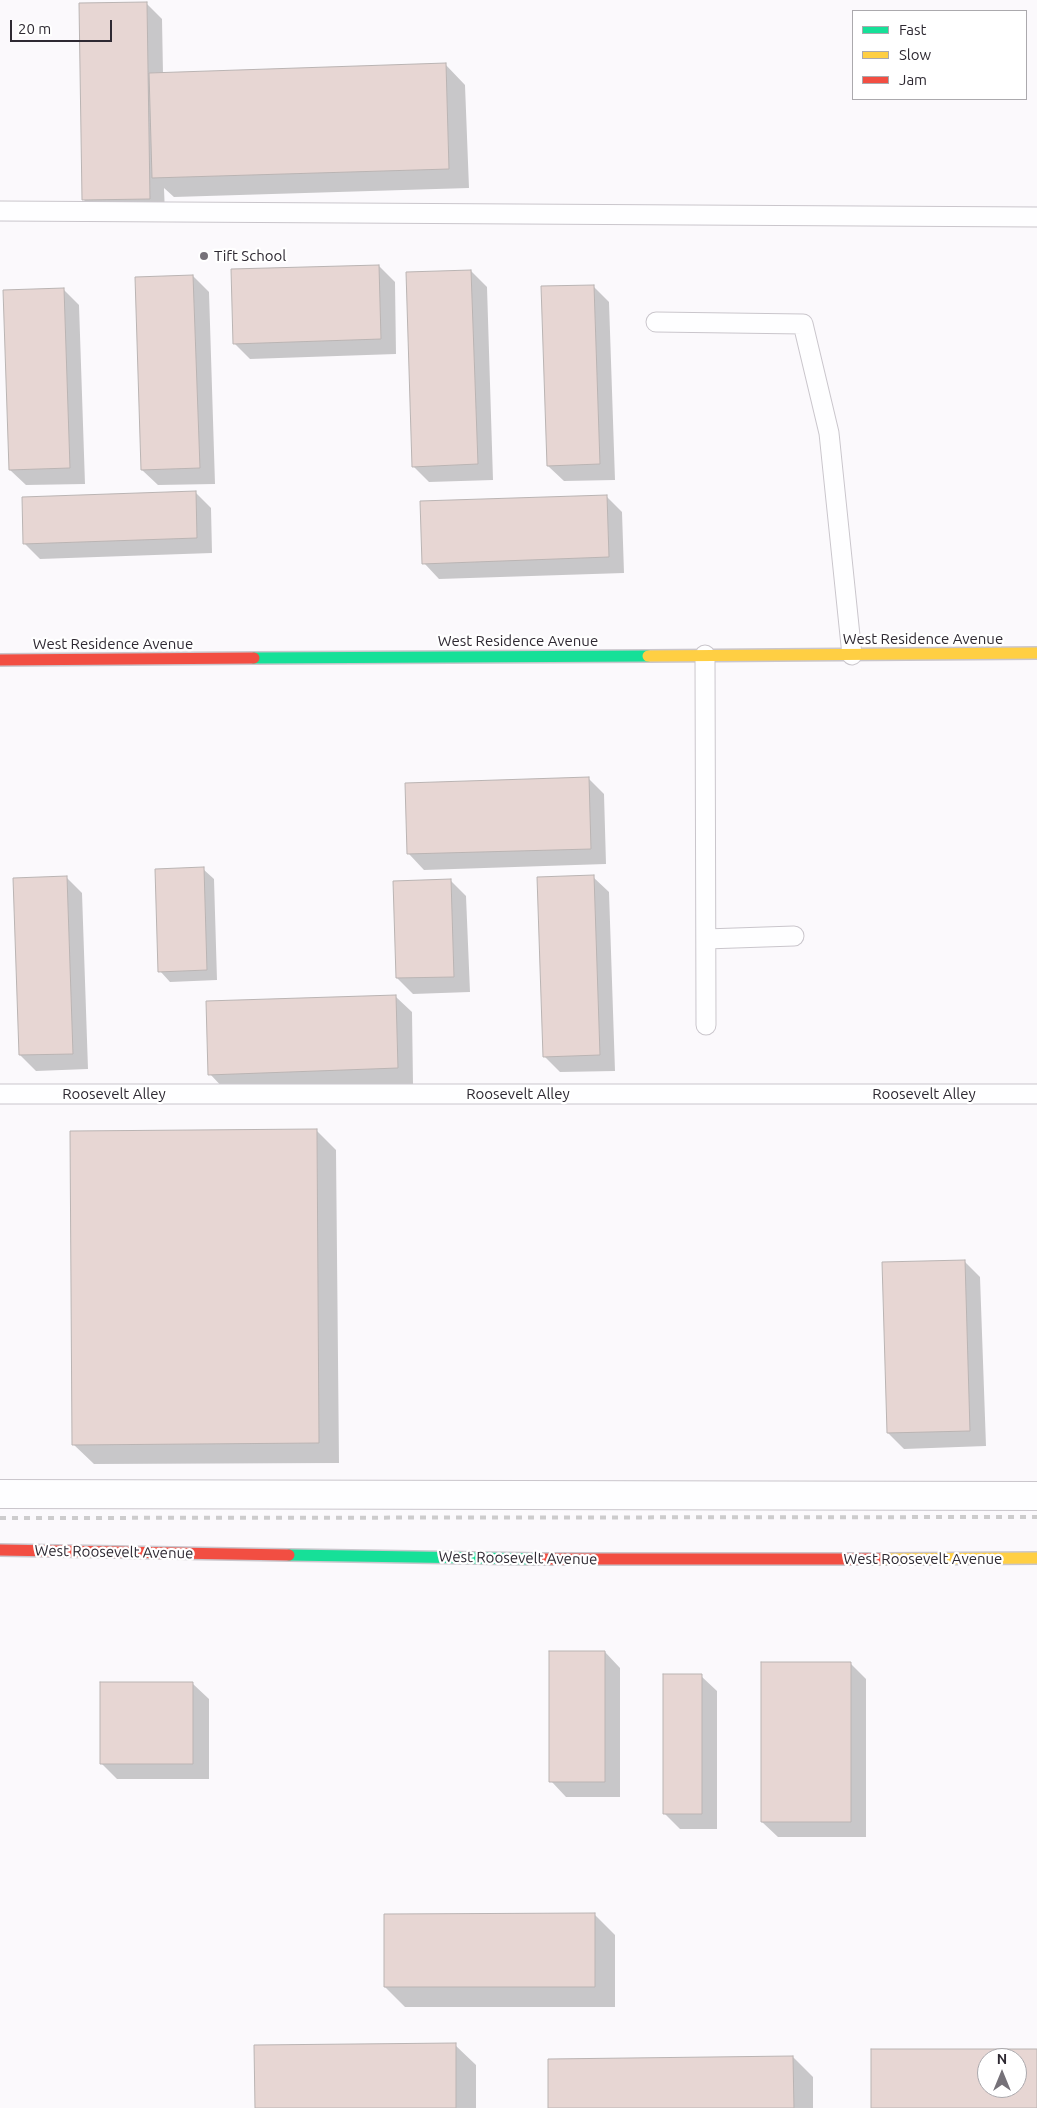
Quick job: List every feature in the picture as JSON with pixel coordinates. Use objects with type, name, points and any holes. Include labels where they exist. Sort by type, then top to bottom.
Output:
[{"type":"street","name":"West Residence Avenue","points":[[0,660],[1037,654]]},
{"type":"street","points":[[0,1494],[1037,1496]]},
{"type":"street","name":"West Roosevelt Avenue","points":[[0,1550],[627,1560],[1037,1558]]},
{"type":"lane","points":[[0,211],[1037,217]]},
{"type":"lane","points":[[656,322],[803,324],[829,433],[852,655]]},
{"type":"lane","points":[[705,655],[706,1025]]},
{"type":"lane","points":[[706,939],[794,936]]},
{"type":"lane","name":"Roosevelt Alley","points":[[0,1094],[1037,1094]]},
{"type":"building","points":[[147,2],[150,199],[82,200],[79,3]]},
{"type":"building","points":[[446,63],[449,169],[152,178],[149,73]]},
{"type":"building","points":[[379,265],[381,339],[233,344],[231,269]]},
{"type":"building","points":[[471,270],[478,464],[412,467],[406,272]]},
{"type":"building","points":[[193,275],[200,468],[141,470],[135,277]]},
{"type":"building","points":[[594,285],[600,464],[547,466],[541,286]]},
{"type":"building","points":[[64,288],[70,468],[9,470],[3,290]]},
{"type":"building","points":[[196,491],[197,538],[23,544],[22,497]]},
{"type":"building","points":[[607,495],[609,557],[422,564],[420,501]]},
{"type":"building","points":[[589,777],[591,849],[407,854],[405,783]]},
{"type":"building","points":[[204,867],[207,970],[158,972],[155,869]]},
{"type":"building","points":[[594,875],[600,1055],[543,1057],[537,877]]},
{"type":"building","points":[[67,876],[73,1054],[19,1055],[13,878]]},
{"type":"building","points":[[451,879],[454,977],[396,978],[393,881]]},
{"type":"building","points":[[396,995],[398,1068],[208,1075],[206,1001]]},
{"type":"building","points":[[317,1129],[319,1443],[72,1445],[70,1131]]},
{"type":"building","points":[[965,1260],[970,1431],[887,1433],[882,1262]]},
{"type":"building","points":[[549,1651],[605,1651],[605,1782],[549,1782]]},
{"type":"building","points":[[761,1662],[851,1662],[851,1822],[761,1822]]},
{"type":"building","points":[[663,1674],[702,1674],[702,1814],[663,1814]]},
{"type":"building","points":[[100,1682],[193,1682],[193,1764],[100,1764]]},
{"type":"building","points":[[595,1913],[595,1987],[384,1987],[384,1914]]},
{"type":"building","points":[[456,2043],[456,2108],[255,2108],[254,2045]]},
{"type":"building","points":[[871,2049],[977,2049],[977,2098],[1027,2098],[1027,2049],[1037,2049],[1037,2108],[871,2108]]},
{"type":"building","points":[[793,2056],[794,2108],[548,2108],[548,2059]]},
{"type":"railway","points":[[0,1518],[1037,1517]]},
{"type":"traffic: fast","points":[[254,658],[648,656]]},
{"type":"traffic: fast","points":[[289,1555],[539,1559]]},
{"type":"traffic: slow","points":[[648,656],[1037,653]]},
{"type":"traffic: slow","points":[[883,1559],[1037,1558]]},
{"type":"traffic: jam","points":[[0,660],[254,658]]},
{"type":"traffic: jam","points":[[0,1550],[289,1555]]},
{"type":"traffic: jam","points":[[539,1559],[883,1559]]},
{"type":"place","name":"Tift School","points":[[204,256]]}]
